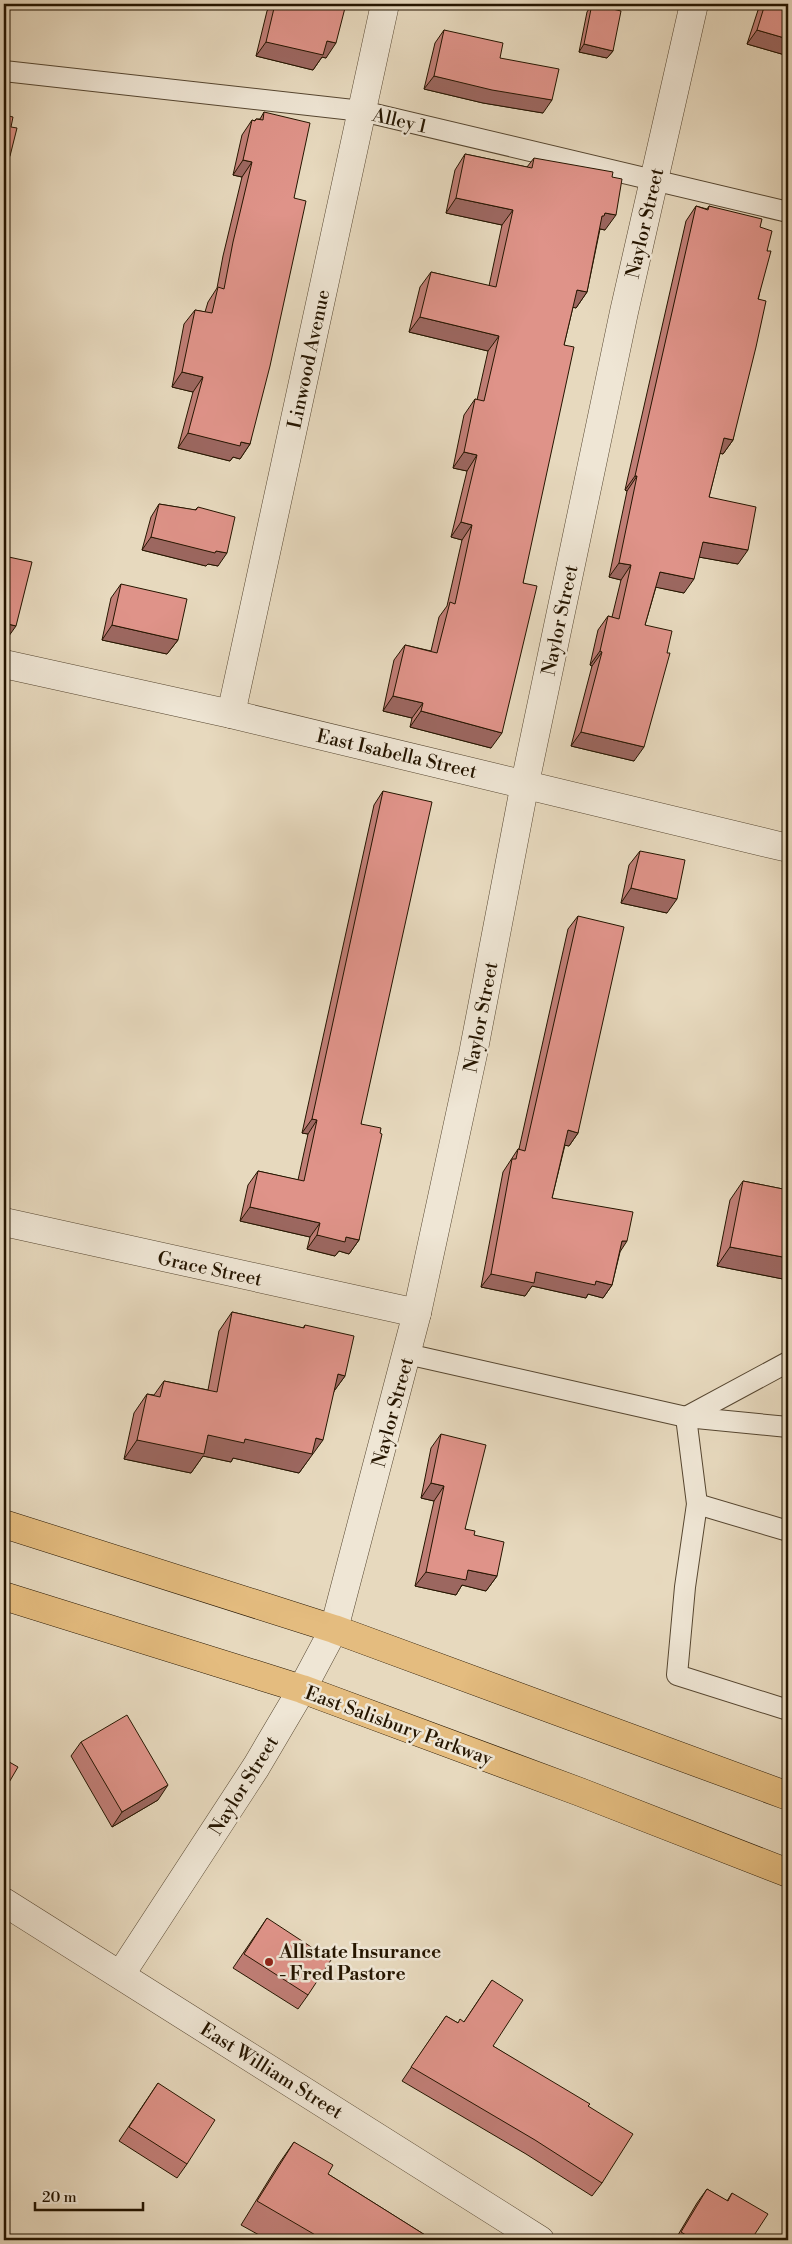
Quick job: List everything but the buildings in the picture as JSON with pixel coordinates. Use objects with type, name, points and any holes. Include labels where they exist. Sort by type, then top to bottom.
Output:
[{"type":"main road","points":[[4,1524],[334,1629],[788,1796]]},
{"type":"main road","name":"East Salisbury Parkway","points":[[4,1596],[302,1690],[580,1792],[788,1873]]},
{"type":"street","name":"Linwood Avenue","points":[[231,714],[386,4]]},
{"type":"street","name":"Naylor Street","points":[[121,1974],[256,1767],[302,1690],[334,1629],[417,1313],[473,1054],[525,783],[653,180],[694,4]]},
{"type":"street","name":"East Isabella Street","points":[[4,664],[231,714],[525,783],[788,848]]},
{"type":"street","name":"Grace Street","points":[[4,1222],[417,1313]]},
{"type":"street","name":"East William Street","points":[[4,1902],[121,1974],[540,2240]]},
{"type":"lane","name":"Alley 1","points":[[4,71],[362,111],[788,212]]},
{"type":"lane","points":[[407,1354],[686,1417],[788,1428]]},
{"type":"lane","points":[[686,1417],[788,1362]]},
{"type":"lane","points":[[686,1417],[697,1504],[685,1587],[677,1675],[788,1710]]},
{"type":"lane","points":[[697,1504],[788,1531]]},
{"type":"place","name":"Allstate Insurance - Fred Pastore","points":[[269,1962]]}]
